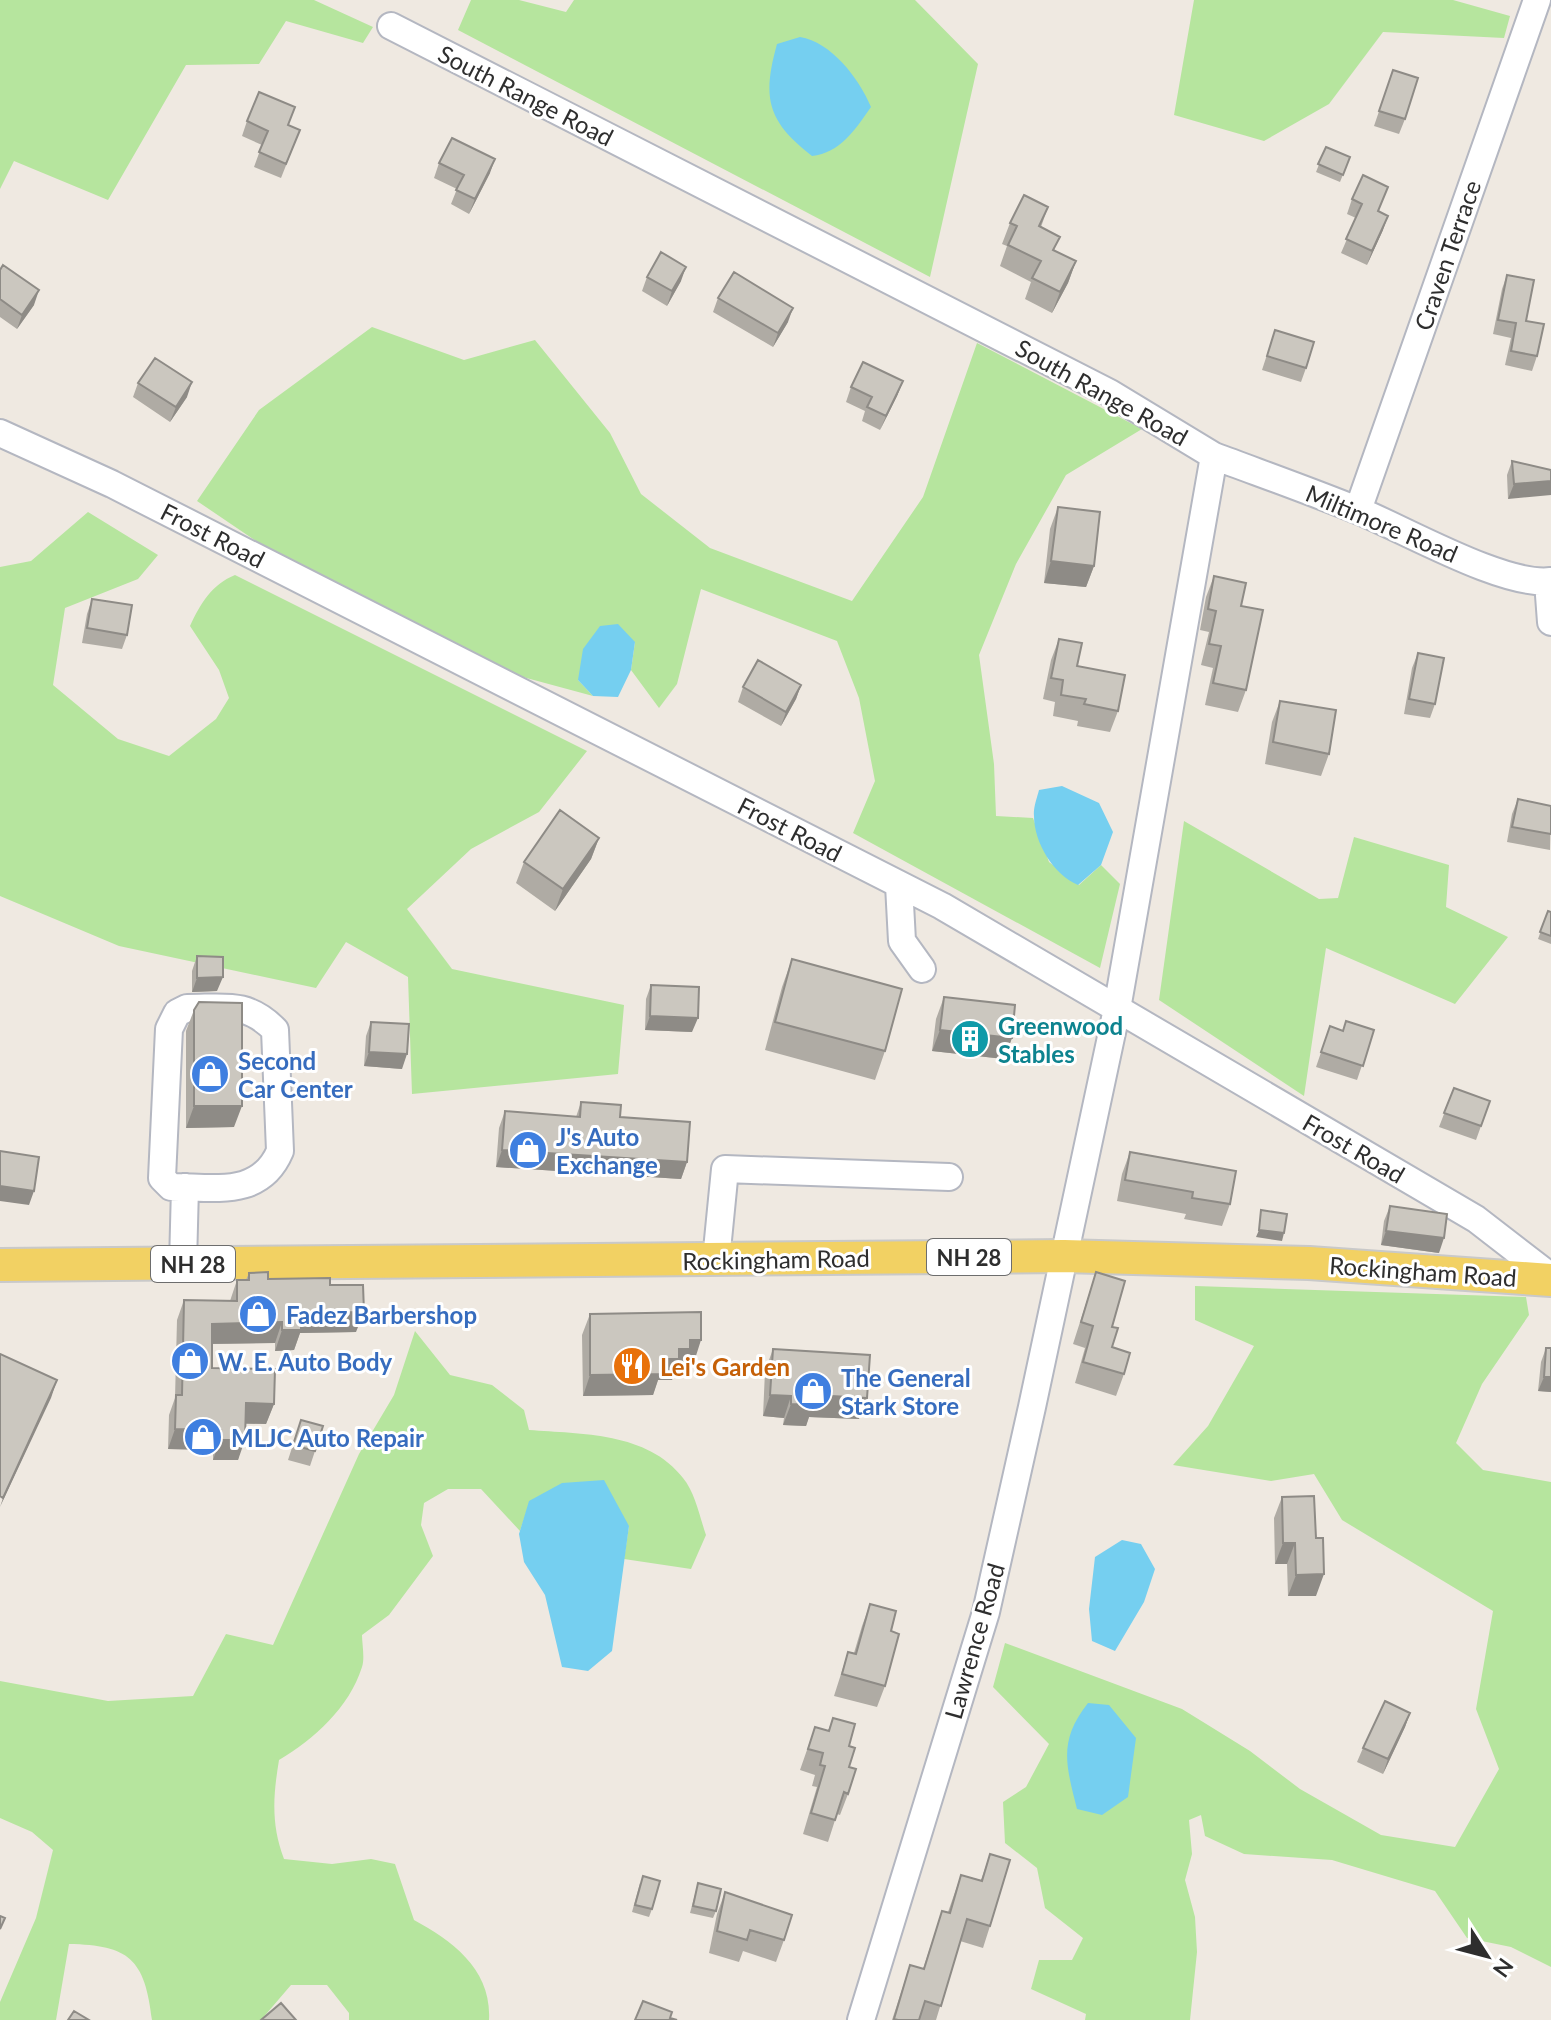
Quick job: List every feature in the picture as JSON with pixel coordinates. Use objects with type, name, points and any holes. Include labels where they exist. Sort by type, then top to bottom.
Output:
[{"type":"main road","name":"Rockingham Road","points":[[0,1265],[1064,1256],[1309,1263],[1551,1278]]},
{"type":"street","name":"Craven Terrace","points":[[1358,510],[1537,0]]},
{"type":"street","name":"South Range Road","points":[[391,26],[1110,393],[1214,456],[1117,1009],[1064,1256]]},
{"type":"street","name":"Frost Road","points":[[0,433],[112,484],[899,885],[1476,1219],[1551,1278]]},
{"type":"street","name":"Miltimore Road","points":[[1214,456],[1358,510],[1490,568],[1525,580],[1550,581]]},
{"type":"street","points":[[1550,581],[1551,622]]},
{"type":"street","points":[[899,885],[902,941],[922,969]]},
{"type":"street","points":[[187,1008],[247,1008],[275,1030],[280,1151],[265,1176],[253,1184],[185,1187],[171,1187],[162,1178],[169,1029],[177,1013],[187,1008]]},
{"type":"street","points":[[716,1260],[725,1169],[949,1177]]},
{"type":"street","points":[[183,1264],[185,1187]]},
{"type":"street","name":"Lawrence Road","points":[[861,2020],[986,1612],[1064,1256]]},
{"type":"green space","points":[[0,0],[314,0],[373,27],[363,43],[286,21],[259,64],[186,65],[108,200],[14,161],[0,189]]},
{"type":"green space","points":[[471,0],[519,0],[566,12],[574,0],[915,0],[978,64],[930,277],[458,30]]},
{"type":"green space","points":[[1194,0],[1453,0],[1510,16],[1504,38],[1383,32],[1329,104],[1264,141],[1174,115]]},
{"type":"green space","points":[[372,327],[464,360],[535,340],[610,433],[641,494],[710,548],[852,601],[923,497],[977,343],[1142,429],[1066,475],[1016,564],[979,655],[994,764],[996,816],[1033,818],[1049,862],[1079,885],[1101,865],[1120,884],[1100,968],[853,833],[875,781],[859,698],[837,641],[701,589],[677,684],[659,708],[631,670],[635,642],[578,680],[593,696],[497,670],[268,549],[197,501],[259,410]]},
{"type":"green space","points":[[88,512],[158,555],[138,579],[65,608],[53,685],[118,739],[169,756],[216,719],[229,698],[219,670],[190,626],[208,596],[219,584],[235,575],[587,751],[539,812],[471,849],[407,909],[452,969],[624,1005],[618,1074],[412,1094],[408,977],[346,942],[316,988],[119,946],[0,896],[0,567],[31,561]]},
{"type":"green space","points":[[1184,821],[1319,899],[1338,898],[1354,837],[1449,865],[1446,907],[1508,937],[1455,1004],[1326,948],[1304,1096],[1159,1000]]},
{"type":"green space","points":[[1195,1286],[1526,1297],[1529,1315],[1482,1384],[1456,1443],[1483,1470],[1551,1482],[1551,1967],[1511,1947],[1467,1938],[1435,1891],[1332,1860],[1244,1854],[1205,1836],[1201,1815],[1189,1820],[1192,1854],[1185,1880],[1195,1917],[1197,1952],[1190,2020],[1085,2020],[1086,2014],[1031,1989],[1039,1960],[1072,1960],[1083,1938],[1045,1908],[1037,1868],[1005,1843],[1003,1802],[1026,1787],[1049,1744],[993,1687],[1005,1643],[1182,1709],[1250,1751],[1300,1789],[1381,1835],[1455,1847],[1499,1769],[1476,1709],[1493,1611],[1342,1520],[1314,1474],[1271,1481],[1173,1465],[1208,1426],[1254,1346],[1195,1320]]},
{"type":"green space","points":[[415,1331],[450,1375],[492,1385],[524,1410],[529,1430],[612,1438],[651,1452],[668,1463],[691,1490],[706,1535],[691,1569],[624,1559],[629,1526],[530,1501],[520,1531],[481,1489],[448,1489],[424,1503],[421,1525],[433,1556],[389,1615],[362,1635],[363,1663],[348,1696],[329,1721],[279,1760],[274,1810],[284,1859],[332,1864],[371,1859],[395,1864],[414,1920],[443,1937],[477,1972],[488,2002],[489,2020],[349,2020],[349,2013],[327,1985],[291,1985],[261,2020],[152,2020],[145,1983],[130,1960],[120,1952],[106,1948],[69,1944],[56,2020],[0,2020],[0,2002],[36,1918],[53,1850],[32,1832],[0,1818],[0,1681],[108,1701],[193,1696],[226,1634],[273,1645],[359,1454],[394,1395]]},
{"type":"water","points":[[800,37],[822,46],[843,63],[871,107],[839,145],[812,156],[785,131],[772,107],[770,94],[777,44]]},
{"type":"water","points":[[618,624],[635,642],[631,670],[618,697],[593,696],[578,680],[583,649],[600,626]]},
{"type":"water","points":[[1062,786],[1099,803],[1113,832],[1101,865],[1078,885],[1061,874],[1047,857],[1035,826],[1034,810],[1039,790]]},
{"type":"water","points":[[604,1480],[629,1526],[612,1651],[588,1671],[562,1667],[545,1595],[524,1562],[519,1534],[529,1501],[562,1483]]},
{"type":"water","points":[[1122,1540],[1141,1544],[1155,1569],[1144,1602],[1115,1651],[1092,1641],[1089,1609],[1095,1557]]},
{"type":"water","points":[[1088,1703],[1109,1705],[1136,1738],[1128,1797],[1102,1815],[1077,1809],[1068,1766],[1068,1742],[1072,1729]]},
{"type":"building","points":[[1393,70],[1418,78],[1405,119],[1379,111]]},
{"type":"building","points":[[259,92],[295,107],[288,125],[300,130],[286,164],[259,152],[268,131],[247,121]]},
{"type":"building","points":[[452,138],[495,159],[475,199],[456,190],[464,175],[439,163]]},
{"type":"building","points":[[1326,147],[1350,157],[1343,175],[1318,164]]},
{"type":"building","points":[[1363,175],[1388,187],[1378,211],[1388,216],[1372,251],[1346,239],[1362,204],[1352,199]]},
{"type":"building","points":[[1024,195],[1048,207],[1039,226],[1060,237],[1053,250],[1076,261],[1060,292],[1032,278],[1041,261],[1008,245],[1017,226],[1010,223]]},
{"type":"building","points":[[661,252],[686,267],[672,291],[647,277]]},
{"type":"building","points":[[3,265],[39,290],[22,315],[0,299],[0,270]]},
{"type":"building","points":[[734,272],[793,308],[778,333],[718,298]]},
{"type":"building","points":[[1507,275],[1534,280],[1526,321],[1544,324],[1537,356],[1511,351],[1516,323],[1498,320]]},
{"type":"building","points":[[1275,330],[1314,342],[1306,368],[1267,356]]},
{"type":"building","points":[[155,358],[192,382],[176,407],[138,383]]},
{"type":"building","points":[[863,362],[903,381],[886,416],[867,407],[872,397],[851,387]]},
{"type":"building","points":[[1512,461],[1551,470],[1551,481],[1514,484]]},
{"type":"building","points":[[1058,507],[1100,512],[1094,566],[1051,561]]},
{"type":"building","points":[[1214,576],[1246,583],[1241,606],[1263,610],[1246,690],[1213,683],[1221,646],[1209,644],[1216,611],[1208,609]]},
{"type":"building","points":[[92,599],[132,605],[127,635],[87,628]]},
{"type":"building","points":[[1059,639],[1082,643],[1077,666],[1125,675],[1118,711],[1084,704],[1086,699],[1061,695],[1063,680],[1051,678]]},
{"type":"building","points":[[1418,653],[1444,658],[1435,704],[1409,699]]},
{"type":"building","points":[[758,660],[801,685],[786,712],[743,687]]},
{"type":"building","points":[[1280,701],[1336,710],[1329,754],[1273,742]]},
{"type":"building","points":[[1518,799],[1551,806],[1551,834],[1512,827]]},
{"type":"building","points":[[560,810],[599,838],[563,889],[524,862]]},
{"type":"building","points":[[1548,911],[1551,912],[1551,936],[1540,932]]},
{"type":"building","points":[[197,956],[223,957],[223,977],[197,978]]},
{"type":"building","points":[[792,959],[902,989],[885,1051],[775,1022]]},
{"type":"building","points":[[651,985],[699,987],[698,1018],[650,1016]]},
{"type":"building","points":[[944,997],[1015,1005],[1012,1038],[940,1030]]},
{"type":"building","name":"Second Car Center","points":[[199,1002],[242,1003],[242,1106],[194,1106],[194,1010]]},
{"type":"building","points":[[1346,1021],[1374,1030],[1363,1066],[1321,1052],[1330,1026],[1343,1031]]},
{"type":"building","points":[[371,1022],[409,1024],[407,1054],[369,1052]]},
{"type":"building","points":[[1454,1088],[1490,1101],[1481,1126],[1444,1113]]},
{"type":"building","points":[[581,1102],[621,1105],[620,1117],[690,1122],[687,1162],[502,1150],[505,1111],[580,1117]]},
{"type":"building","points":[[0,1151],[39,1157],[34,1191],[0,1186]]},
{"type":"building","points":[[1130,1152],[1236,1171],[1230,1204],[1192,1198],[1193,1192],[1125,1180]]},
{"type":"building","points":[[1390,1206],[1447,1214],[1444,1238],[1386,1231]]},
{"type":"building","points":[[1261,1210],[1287,1214],[1284,1233],[1259,1230]]},
{"type":"building","points":[[268,1272],[268,1279],[330,1278],[330,1285],[363,1285],[364,1312],[301,1313],[301,1330],[282,1330],[282,1322],[212,1324],[212,1368],[275,1369],[274,1404],[246,1403],[245,1440],[220,1440],[221,1430],[175,1429],[176,1395],[182,1395],[184,1300],[237,1301],[237,1280],[249,1280],[249,1273]]},
{"type":"building","points":[[1096,1272],[1125,1281],[1112,1327],[1118,1328],[1112,1347],[1130,1353],[1124,1374],[1083,1362],[1093,1326],[1081,1322]]},
{"type":"building","points":[[701,1312],[701,1340],[690,1340],[690,1349],[679,1349],[679,1359],[660,1359],[661,1374],[590,1375],[590,1314]]},
{"type":"building","points":[[1546,1348],[1551,1348],[1551,1377],[1544,1377]]},
{"type":"building","points":[[773,1349],[870,1355],[867,1398],[814,1395],[813,1405],[791,1404],[791,1396],[770,1395]]},
{"type":"building","points":[[0,1354],[57,1380],[3,1498],[0,1496]]},
{"type":"building","points":[[301,1420],[323,1426],[315,1451],[293,1445]]},
{"type":"building","points":[[1314,1496],[1316,1538],[1323,1538],[1324,1574],[1296,1575],[1295,1543],[1283,1543],[1282,1497]]},
{"type":"building","points":[[870,1604],[896,1611],[891,1631],[899,1634],[885,1686],[842,1674],[848,1652],[856,1654]]},
{"type":"building","points":[[1385,1701],[1410,1713],[1388,1759],[1363,1748]]},
{"type":"building","points":[[833,1718],[855,1724],[849,1746],[855,1748],[849,1767],[856,1769],[835,1820],[811,1813],[825,1766],[820,1765],[823,1753],[808,1749],[815,1727],[829,1731]]},
{"type":"building","points":[[990,1854],[1010,1860],[990,1926],[967,1919],[941,2006],[925,2001],[919,2020],[894,2019],[910,1965],[924,1969],[942,1911],[950,1913],[961,1875],[982,1881]]},
{"type":"building","points":[[643,1876],[660,1881],[652,1909],[635,1905]]},
{"type":"building","points":[[698,1883],[721,1889],[716,1911],[693,1906]]},
{"type":"building","points":[[725,1892],[792,1915],[784,1940],[750,1930],[747,1940],[717,1931]]},
{"type":"building","points":[[643,2001],[672,2012],[670,2018],[677,2020],[635,2020]]},
{"type":"building","points":[[281,2003],[296,2020],[261,2020]]},
{"type":"building","points":[[74,2011],[89,2020],[68,2020]]},
{"type":"place","name":"Greenwood Stables","points":[[970,1039]]},
{"type":"place","name":"Second Car Center","points":[[210,1074]]},
{"type":"place","name":"J's Auto Exchange","points":[[528,1150]]},
{"type":"place","name":"Fadez Barbershop","points":[[258,1314]]},
{"type":"place","name":"W. E. Auto Body","points":[[190,1361]]},
{"type":"place","name":"Lei's Garden","points":[[632,1366]]},
{"type":"place","name":"The General Stark Store","points":[[813,1391]]},
{"type":"place","name":"MLJC Auto Repair","points":[[203,1437]]}]
